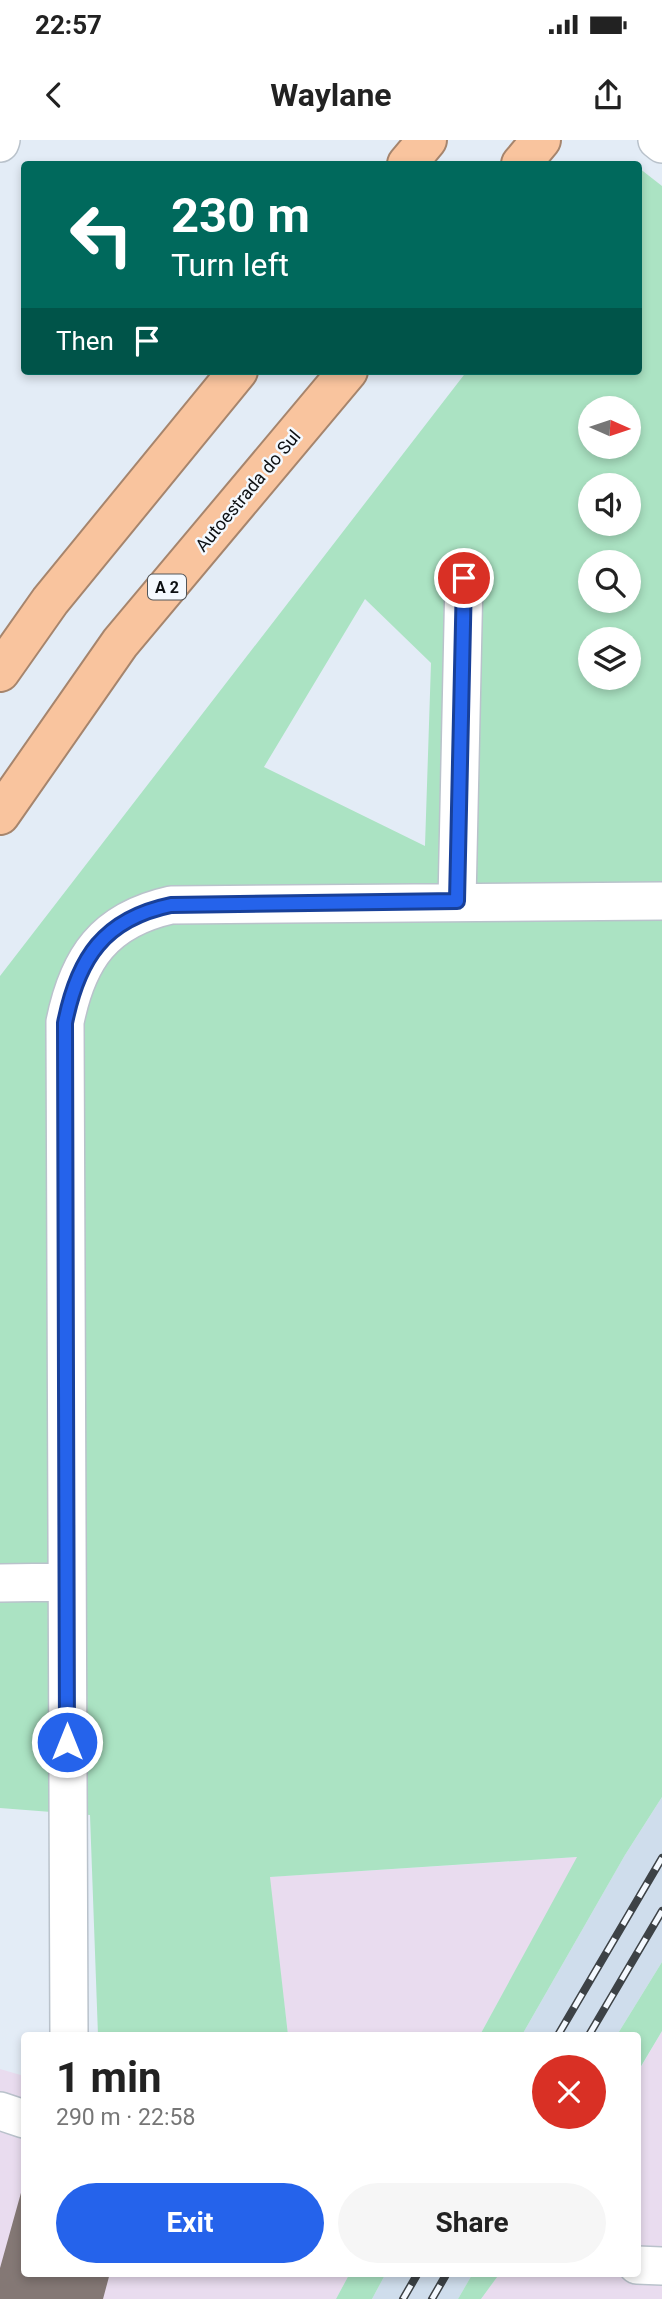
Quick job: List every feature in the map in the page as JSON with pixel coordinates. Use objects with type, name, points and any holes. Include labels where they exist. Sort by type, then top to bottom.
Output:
[{"type":"highway","points":[[410,161],[427,140]]},
{"type":"highway","points":[[524,161],[541,140]]},
{"type":"highway","points":[[0,672],[50,601],[235,375]]},
{"type":"highway","name":"Autoestrada do Sul","points":[[0,815],[120,643],[345,375]]},
{"type":"street","points":[[657,140],[662,144]]},
{"type":"street","points":[[457,901],[464,578]]},
{"type":"street","points":[[69,2032],[65,1023],[80,970],[90,953],[117,928],[134,916],[171,905],[662,901]]},
{"type":"street","points":[[0,1583],[66,1582]]},
{"type":"street","points":[[0,2111],[21,2118]]},
{"type":"street","points":[[641,2265],[662,2266]]},
{"type":"shaded area","points":[[662,1797],[662,1962],[619,2032],[524,2032],[625,1855]]},
{"type":"shaded area","points":[[578,1857],[482,2032],[288,2032],[269,1877]]},
{"type":"shaded area","points":[[662,2031],[662,2299],[481,2299],[497,2277],[641,2277],[641,2067]]},
{"type":"shaded area","points":[[0,2069],[21,2075],[21,2277],[348,2277],[336,2299],[0,2299]]},
{"type":"shaded area","points":[[384,2277],[471,2277],[458,2299],[372,2299]]},
{"type":"green space","points":[[642,170],[662,186],[662,1797],[625,1855],[524,2032],[482,2032],[577,1857],[270,1877],[288,2032],[98,2032],[90,1815],[0,1808],[0,976],[464,375],[642,375]],"holes":[[[365,599],[431,663],[425,846],[264,767]]]},
{"type":"green space","points":[[662,1962],[662,2031],[641,2066],[641,2032],[619,2032]]},
{"type":"green space","points":[[348,2277],[384,2277],[372,2299],[336,2299]]},
{"type":"green space","points":[[471,2277],[497,2277],[481,2299],[458,2299]]},
{"type":"building","points":[[21,2193],[21,2277],[109,2277],[103,2299],[0,2299],[0,2268]]},
{"type":"railway","points":[[560,2032],[662,1858]]},
{"type":"railway","points":[[591,2032],[662,1911]]},
{"type":"railway","points":[[403,2299],[416,2277]]},
{"type":"railway","points":[[432,2299],[445,2277]]},
{"type":"route","points":[[67,1742],[65,1023],[71,995],[80,970],[103,939],[134,916],[155,908],[171,905],[457,901],[464,578]]}]
